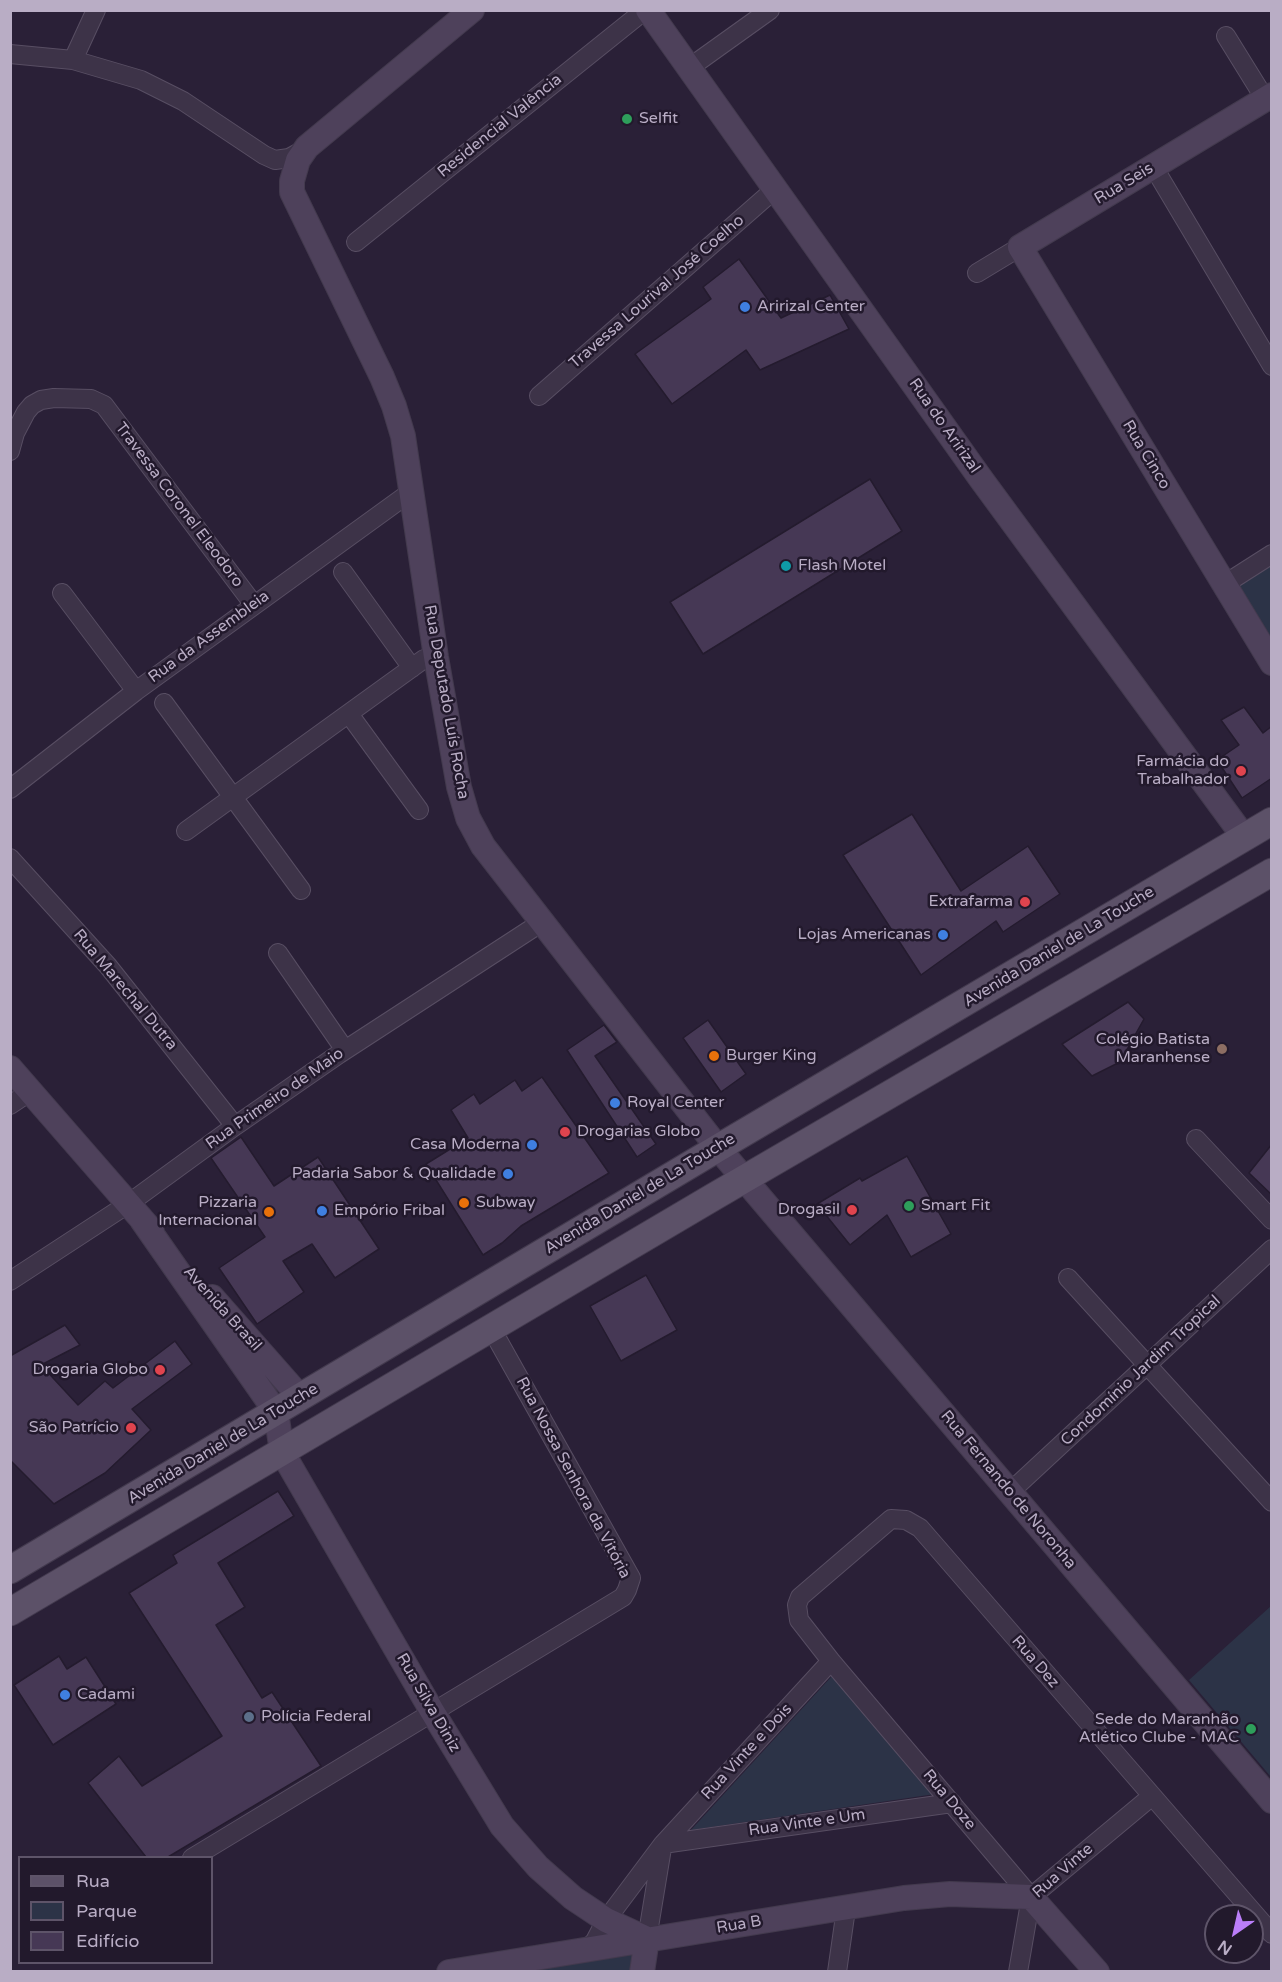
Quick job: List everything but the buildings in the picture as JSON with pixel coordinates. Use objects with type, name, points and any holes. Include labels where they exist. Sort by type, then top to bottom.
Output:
[{"type":"main road","name":"Avenida Daniel de La Touche","points":[[10,1570],[1272,821]]},
{"type":"main road","points":[[10,1612],[744,1179],[1272,872]]},
{"type":"main road","points":[[276,1412],[316,1432]]},
{"type":"street","points":[[73,60],[96,10]]},
{"type":"street","points":[[264,155],[275,160],[282,160],[297,155],[472,10]]},
{"type":"street","name":"Rua do Aririzal","points":[[647,10],[981,479],[1244,837]]},
{"type":"street","name":"Residencial Valência","points":[[356,242],[647,10]]},
{"type":"street","points":[[689,68],[770,10]]},
{"type":"street","points":[[1226,36],[1268,97]]},
{"type":"street","name":"Rua Deputado Luís Rocha","points":[[10,54],[73,60],[141,80],[183,101],[264,155],[292,192],[394,406],[412,491],[436,657],[459,787],[468,818],[483,846],[744,1179]]},
{"type":"street","name":"Rua Seis","points":[[977,273],[1268,97]]},
{"type":"street","points":[[292,192],[294,171],[298,160],[308,147]]},
{"type":"street","points":[[1153,166],[1272,366]]},
{"type":"street","name":"Travessa Lourival José Coelho","points":[[539,396],[775,189]]},
{"type":"street","name":"Rua Cinco","points":[[1020,247],[1272,663]]},
{"type":"street","name":"Travessa Coronel Eleodoro","points":[[10,451],[15,433],[26,412],[41,400],[91,399],[104,405],[254,605]]},
{"type":"street","name":"Rua da Assembleia","points":[[10,789],[136,691],[412,491]]},
{"type":"street","points":[[1225,584],[1272,554]]},
{"type":"street","points":[[342,572],[412,668]]},
{"type":"street","points":[[62,593],[136,691]]},
{"type":"street","points":[[186,831],[424,659],[436,657]]},
{"type":"street","points":[[164,703],[301,890]]},
{"type":"street","points":[[349,714],[419,810]]},
{"type":"street","name":"Rua Marechal Dutra","points":[[10,858],[108,966],[235,1126]]},
{"type":"street","name":"Rua Primeiro de Maio","points":[[10,1281],[135,1212],[235,1126],[345,1050],[542,922]]},
{"type":"street","points":[[278,953],[345,1050]]},
{"type":"street","name":"Avenida Brasil","points":[[10,1068],[301,1398]]},
{"type":"street","points":[[10,1105],[31,1091]]},
{"type":"street","points":[[1196,1139],[1272,1220]]},
{"type":"street","name":"Rua Fernando de Noronha","points":[[744,1179],[1272,1801]]},
{"type":"street","name":"Avenida Brasil","points":[[135,1212],[276,1412]]},
{"type":"street","name":"Condomínio Jardim Tropical","points":[[1010,1492],[1272,1249]]},
{"type":"street","points":[[1068,1278],[1272,1502]]},
{"type":"street","name":"Rua Nossa Senhora da Vitória","points":[[194,1856],[623,1597],[630,1586],[631,1578],[491,1329]]},
{"type":"street","name":"Rua Silva Diniz","points":[[276,1412],[282,1452],[432,1711],[502,1826],[555,1883],[606,1920],[647,1939]]},
{"type":"street","name":"Rua Dez","points":[[803,1628],[797,1612],[800,1597],[885,1522],[891,1519],[906,1520],[920,1528],[1272,1934]]},
{"type":"street","name":"Rua Doze","points":[[803,1628],[1096,1971]]},
{"type":"street","name":"Rua Vinte e Dois","points":[[587,1949],[601,1933],[606,1920],[663,1844],[831,1661]]},
{"type":"street","name":"Rua Vinte","points":[[1018,1971],[1031,1897],[1152,1796]]},
{"type":"street","name":"Rua Vinte e Um","points":[[663,1844],[952,1803]]},
{"type":"street","points":[[642,1971],[663,1844]]},
{"type":"street","name":"Rua B","points":[[458,1971],[904,1898],[950,1894],[1031,1897]]},
{"type":"street","points":[[837,1971],[846,1909]]},
{"type":"green space","points":[[1271,566],[1271,646],[1236,588]]},
{"type":"green space","name":"Sede do Maranhão Atlético Clube - MAC","points":[[1271,1606],[1271,1777],[1189,1680]]},
{"type":"green space","points":[[832,1676],[935,1794],[691,1830]]},
{"type":"green space","points":[[634,1952],[631,1971],[501,1971]]},
{"type":"place","name":"Selfit","points":[[627,119]]},
{"type":"place","name":"Aririzal Center","points":[[745,307]]},
{"type":"place","name":"Flash Motel","points":[[786,566]]},
{"type":"place","name":"Farmácia do Trabalhador","points":[[1241,771]]},
{"type":"place","name":"Extrafarma","points":[[1025,902]]},
{"type":"place","name":"Lojas Americanas","points":[[943,935]]},
{"type":"place","name":"Colégio Batista Maranhense","points":[[1222,1049]]},
{"type":"place","name":"Burger King","points":[[714,1056]]},
{"type":"place","name":"Royal Center","points":[[615,1103]]},
{"type":"place","name":"Drogarias Globo","points":[[565,1132]]},
{"type":"place","name":"Casa Moderna","points":[[532,1145]]},
{"type":"place","name":"Padaria Sabor & Qualidade","points":[[508,1174]]},
{"type":"place","name":"Subway","points":[[464,1203]]},
{"type":"place","name":"Smart Fit","points":[[909,1206]]},
{"type":"place","name":"Drogasil","points":[[852,1210]]},
{"type":"place","name":"Empório Fribal","points":[[322,1211]]},
{"type":"place","name":"Pizzaria Internacional","points":[[269,1212]]},
{"type":"place","name":"Drogaria Globo","points":[[160,1370]]},
{"type":"place","name":"São Patrício","points":[[131,1428]]},
{"type":"place","name":"Cadami","points":[[65,1695]]},
{"type":"place","name":"Polícia Federal","points":[[249,1717]]},
{"type":"place","name":"Sede do Maranhão Atlético Clube - MAC","points":[[1251,1729]]}]
